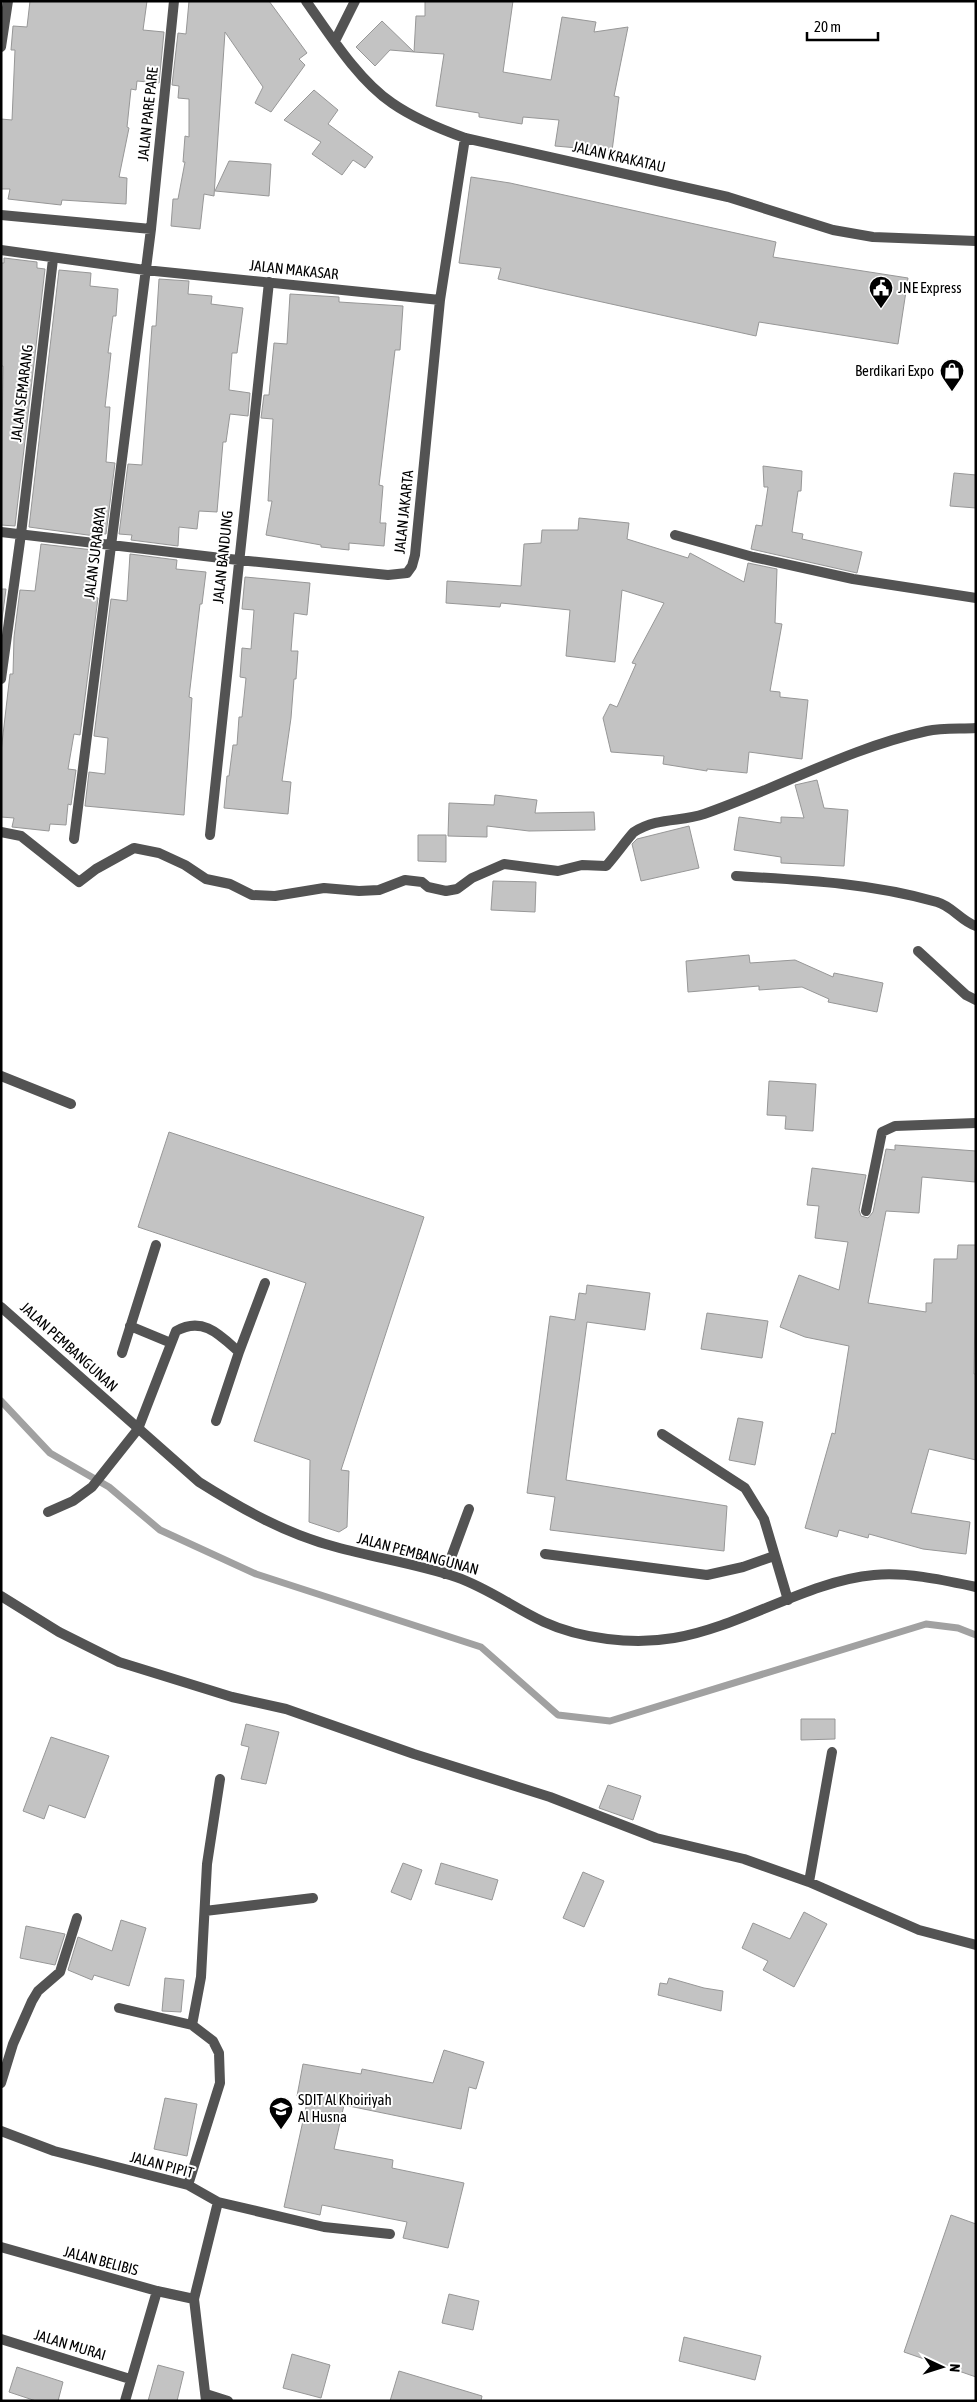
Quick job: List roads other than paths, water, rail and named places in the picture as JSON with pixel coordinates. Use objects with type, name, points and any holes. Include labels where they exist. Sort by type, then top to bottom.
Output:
[{"type":"street","points":[[1,47],[8,1]]},
{"type":"street","name":"JALAN PARE PARE","points":[[152,229],[174,1]]},
{"type":"street","name":"JALAN KRAKATAU","points":[[306,1],[335,41],[370,83],[391,103],[437,128],[465,138],[728,197],[832,230],[873,237],[976,241]]},
{"type":"street","points":[[335,41],[355,1]]},
{"type":"street","name":"JALAN JAKARTA","points":[[1,532],[238,560],[388,574],[407,573],[412,566],[415,555],[440,300],[465,138]]},
{"type":"street","points":[[1,215],[152,229],[145,270]]},
{"type":"street","name":"JALAN MAKASAR","points":[[1,250],[53,259],[145,270],[440,300]]},
{"type":"street","name":"JALAN SEMARANG","points":[[1,679],[21,534],[53,259]]},
{"type":"street","name":"JALAN SURABAYA","points":[[74,839],[145,270]]},
{"type":"street","name":"JALAN BANDUNG","points":[[210,835],[269,282]]},
{"type":"street","points":[[675,535],[753,557],[853,579],[976,598]]},
{"type":"street","points":[[1,832],[21,836],[78,882],[96,869],[134,848],[159,853],[185,864],[206,879],[230,884],[252,894],[275,896],[324,888],[359,891],[379,890],[405,880],[422,882],[428,887],[446,891],[457,889],[472,878],[504,864],[558,871],[582,866],[606,866],[622,849],[632,833],[652,823],[701,815],[808,773],[862,748],[928,730],[976,728]]},
{"type":"street","points":[[736,876],[822,881],[895,891],[945,905],[965,922],[976,926]]},
{"type":"street","points":[[918,951],[966,995],[976,1000]]},
{"type":"street","points":[[1,1076],[71,1104]]},
{"type":"street","points":[[866,1211],[882,1132],[895,1126],[976,1123]]},
{"type":"street","points":[[122,1353],[156,1244]]},
{"type":"street","points":[[216,1421],[265,1283]]},
{"type":"street","name":"JALAN PEMBANGUNAN","points":[[1,1307],[63,1360],[138,1429],[169,1453],[199,1482],[231,1502],[285,1530],[334,1547],[445,1574],[480,1586],[545,1622],[571,1632],[626,1640],[672,1639],[691,1635],[845,1581],[875,1575],[928,1578],[976,1587]]},
{"type":"street","points":[[48,1512],[73,1501],[92,1487],[138,1429],[176,1331],[187,1325],[203,1326],[223,1337],[239,1352]]},
{"type":"street","points":[[130,1326],[171,1343]]},
{"type":"street","points":[[662,1434],[744,1488],[764,1519],[788,1600]]},
{"type":"street","points":[[445,1574],[469,1509]]},
{"type":"street","points":[[545,1554],[707,1575],[743,1567],[774,1556]]},
{"type":"street","points":[[1,1596],[68,1636],[119,1662],[232,1697],[286,1709],[414,1754],[550,1798],[656,1838],[744,1859],[809,1882],[919,1930],[976,1945]]},
{"type":"street","points":[[809,1882],[832,1752]]},
{"type":"street","points":[[192,2025],[201,1977],[207,1864],[220,1779]]},
{"type":"street","points":[[205,1911],[314,1898]]},
{"type":"street","points":[[1,2083],[14,2044],[32,2001],[38,1991],[60,1972],[77,1918]]},
{"type":"street","points":[[119,2008],[192,2025],[212,2041],[219,2053],[220,2082],[188,2185]]},
{"type":"street","name":"JALAN PIPIT","points":[[1,2131],[54,2151],[188,2185],[218,2202],[324,2227],[390,2234]]},
{"type":"street","points":[[218,2202],[194,2299],[206,2398],[228,2401]]},
{"type":"street","name":"JALAN BELIBIS","points":[[1,2247],[158,2292],[194,2299]]},
{"type":"street","points":[[125,2401],[130,2379],[158,2292]]},
{"type":"street","name":"JALAN MURAI","points":[[1,2339],[130,2379]]},
{"type":"waterway","points":[[1,1401],[50,1453],[109,1487],[160,1530],[256,1574],[481,1647],[558,1715],[610,1721],[926,1624],[958,1628],[976,1635]]},
{"type":"place","name":"JNE Express","points":[[881,309]]},
{"type":"place","name":"Berdikari Expo","points":[[952,392]]},
{"type":"place","name":"SDIT Al Khoiriyah Al Husna","points":[[281,2130]]}]
